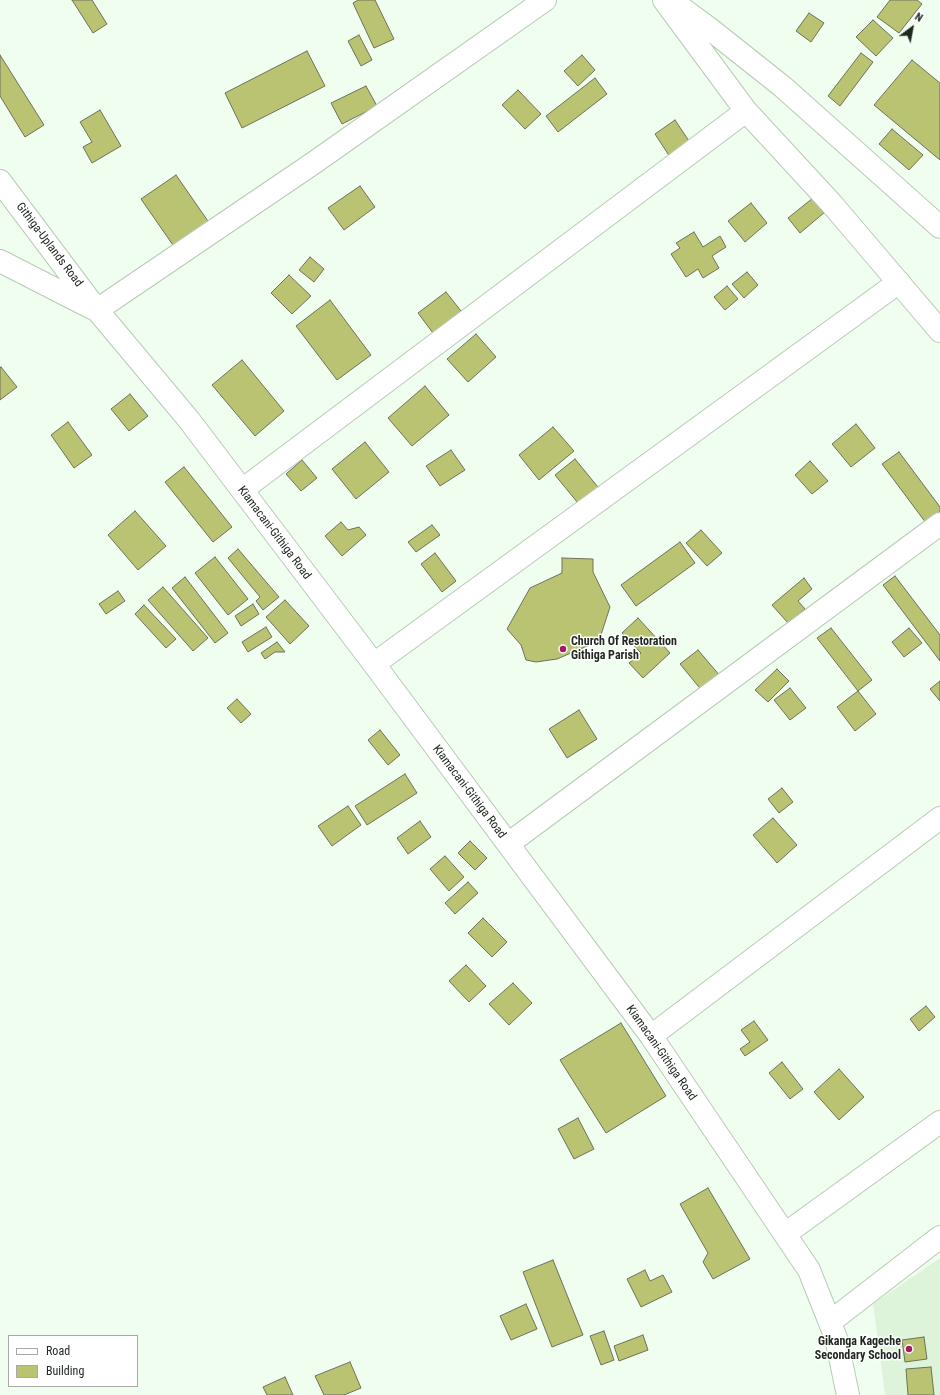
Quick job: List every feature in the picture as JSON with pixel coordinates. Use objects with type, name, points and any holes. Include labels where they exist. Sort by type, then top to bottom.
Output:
[{"type":"street","points":[[97,310],[315,162],[545,0]]},
{"type":"street","points":[[664,0],[746,111],[831,203],[940,331]]},
{"type":"street","points":[[671,0],[783,87],[940,227]]},
{"type":"street","points":[[242,490],[746,111]]},
{"type":"street","name":"Githiga-Uplands Road","points":[[0,181],[97,310]]},
{"type":"street","name":"Kiamacani-Githiga Road","points":[[0,261],[97,310],[189,420],[374,664],[651,1036],[809,1270],[836,1338],[848,1395]]},
{"type":"street","points":[[374,664],[899,282]]},
{"type":"street","points":[[508,844],[940,524]]},
{"type":"street","points":[[651,1036],[940,818]]},
{"type":"street","points":[[785,1234],[940,1122]]},
{"type":"street","points":[[830,1322],[940,1236]]},
{"type":"shaded area","name":"Gikanga Kageche Secondary School","points":[[940,1258],[940,1395],[885,1395],[873,1304]]},
{"type":"building","points":[[72,0],[92,0],[107,24],[93,33]]},
{"type":"building","points":[[358,0],[375,0],[394,39],[374,48],[353,3]]},
{"type":"building","points":[[890,0],[917,0],[922,4],[899,33],[877,17]]},
{"type":"building","points":[[809,13],[824,23],[811,42],[796,31]]},
{"type":"building","points":[[873,20],[893,38],[876,56],[856,37]]},
{"type":"building","points":[[359,35],[372,60],[361,66],[348,41]]},
{"type":"building","points":[[307,51],[325,86],[242,128],[225,93]]},
{"type":"building","points":[[861,53],[873,62],[840,106],[828,96]]},
{"type":"building","points":[[0,55],[44,125],[25,137],[0,96]]},
{"type":"building","points":[[582,55],[595,70],[578,86],[564,71]]},
{"type":"building","points":[[912,60],[940,83],[940,160],[874,105]]},
{"type":"building","points":[[595,78],[607,94],[558,132],[546,116]]},
{"type":"building","points":[[366,86],[377,106],[342,124],[331,103]]},
{"type":"building","points":[[518,90],[541,114],[525,129],[502,105]]},
{"type":"building","points":[[100,110],[121,146],[92,163],[83,147],[92,142],[80,122]]},
{"type":"building","points":[[675,120],[691,144],[670,157],[655,134]]},
{"type":"building","points":[[892,129],[923,155],[909,170],[879,144]]},
{"type":"building","points":[[176,175],[210,224],[175,248],[141,199]]},
{"type":"building","points":[[360,186],[375,207],[344,230],[328,208]]},
{"type":"building","points":[[813,198],[825,212],[800,233],[788,218]]},
{"type":"building","points":[[751,203],[767,223],[745,242],[728,221]]},
{"type":"building","points":[[694,232],[703,247],[720,236],[726,247],[712,256],[719,268],[703,278],[698,269],[686,277],[671,254],[680,248],[676,243]]},
{"type":"building","points":[[310,257],[324,269],[314,282],[299,270]]},
{"type":"building","points":[[747,272],[758,285],[744,298],[732,284]]},
{"type":"building","points":[[289,275],[311,296],[292,314],[271,293]]},
{"type":"building","points":[[727,286],[738,299],[725,310],[714,297]]},
{"type":"building","points":[[446,292],[461,311],[433,333],[418,313]]},
{"type":"building","points":[[330,300],[371,355],[337,380],[296,326]]},
{"type":"building","points":[[476,334],[496,357],[468,382],[447,359]]},
{"type":"building","points":[[242,360],[284,411],[255,436],[212,385]]},
{"type":"building","points":[[1,367],[17,387],[0,400],[0,368]]},
{"type":"building","points":[[425,386],[449,415],[412,446],[388,418]]},
{"type":"building","points":[[130,394],[148,416],[129,431],[111,409]]},
{"type":"building","points":[[68,422],[92,455],[74,468],[51,435]]},
{"type":"building","points":[[856,424],[875,448],[851,467],[832,444]]},
{"type":"building","points":[[553,427],[574,451],[539,480],[519,455]]},
{"type":"building","points":[[365,442],[389,472],[356,499],[332,469]]},
{"type":"building","points":[[451,450],[465,470],[440,486],[426,466]]},
{"type":"building","points":[[899,452],[940,507],[940,518],[929,527],[882,464]]},
{"type":"building","points":[[575,459],[602,492],[582,508],[555,475]]},
{"type":"building","points":[[302,460],[317,478],[301,491],[286,474]]},
{"type":"building","points":[[810,461],[828,481],[812,494],[795,475]]},
{"type":"building","points":[[184,467],[232,527],[213,542],[165,482]]},
{"type":"building","points":[[135,511],[166,546],[138,570],[108,535]]},
{"type":"building","points":[[341,522],[348,530],[359,527],[366,535],[342,556],[325,536]]},
{"type":"building","points":[[432,525],[440,535],[416,552],[408,542]]},
{"type":"building","points":[[701,530],[722,553],[707,566],[686,543]]},
{"type":"building","points":[[680,542],[695,563],[636,606],[621,585]]},
{"type":"building","points":[[238,549],[279,597],[263,610],[256,601],[260,597],[228,558]]},
{"type":"building","points":[[435,553],[456,581],[442,592],[421,564]]},
{"type":"building","points":[[215,557],[248,599],[228,615],[195,573]]},
{"type":"building","points":[[562,558],[593,559],[593,572],[610,607],[599,641],[557,659],[536,662],[526,660],[521,645],[507,629],[530,588],[562,573]]},
{"type":"building","points":[[895,576],[940,635],[940,661],[883,585]]},
{"type":"building","points":[[185,577],[228,633],[215,643],[172,588]]},
{"type":"building","points":[[804,578],[812,589],[798,601],[805,609],[788,623],[772,605]]},
{"type":"building","points":[[163,587],[208,638],[193,651],[148,600]]},
{"type":"building","points":[[118,591],[125,601],[106,614],[99,604]]},
{"type":"building","points":[[285,600],[309,626],[290,644],[266,617]]},
{"type":"building","points":[[253,604],[259,614],[241,626],[235,616]]},
{"type":"building","points":[[144,605],[176,639],[166,648],[135,614]]},
{"type":"building","points":[[638,618],[670,653],[643,678],[629,663],[641,653],[622,633]]},
{"type":"building","points":[[266,627],[272,637],[248,652],[242,642]]},
{"type":"building","points":[[831,628],[872,680],[858,691],[817,638]]},
{"type":"building","points":[[909,628],[922,643],[904,657],[892,642]]},
{"type":"building","points":[[277,642],[285,652],[275,652],[265,659],[261,653]]},
{"type":"building","points":[[698,650],[721,677],[703,692],[680,664]]},
{"type":"building","points":[[777,669],[789,681],[768,702],[755,690]]},
{"type":"building","points":[[940,681],[940,701],[930,689]]},
{"type":"building","points":[[790,688],[806,708],[790,720],[774,700]]},
{"type":"building","points":[[858,691],[876,714],[855,731],[837,707]]},
{"type":"building","points":[[237,699],[251,714],[241,723],[227,708]]},
{"type":"building","points":[[579,710],[597,739],[567,758],[549,729]]},
{"type":"building","points":[[380,730],[400,755],[388,765],[368,740]]},
{"type":"building","points":[[405,774],[417,793],[367,825],[355,806]]},
{"type":"building","points":[[782,788],[793,802],[779,813],[768,799]]},
{"type":"building","points":[[348,806],[361,825],[332,846],[318,826]]},
{"type":"building","points":[[773,818],[797,845],[777,863],[753,835]]},
{"type":"building","points":[[420,821],[431,837],[408,854],[397,838]]},
{"type":"building","points":[[470,841],[487,858],[475,870],[458,853]]},
{"type":"building","points":[[445,856],[464,877],[449,891],[430,869]]},
{"type":"building","points":[[468,882],[478,893],[455,914],[445,903]]},
{"type":"building","points":[[483,918],[507,942],[492,957],[468,933]]},
{"type":"building","points":[[466,965],[486,986],[469,1002],[449,981]]},
{"type":"building","points":[[513,983],[532,1003],[509,1025],[489,1004]]},
{"type":"building","points":[[926,1006],[935,1017],[919,1031],[910,1019]]},
{"type":"building","points":[[754,1021],[768,1040],[745,1056],[740,1049],[750,1042],[741,1030]]},
{"type":"building","points":[[621,1023],[666,1096],[606,1133],[560,1060]]},
{"type":"building","points":[[782,1062],[803,1089],[790,1099],[769,1073]]},
{"type":"building","points":[[839,1069],[864,1097],[839,1120],[814,1092]]},
{"type":"building","points":[[578,1118],[594,1149],[574,1159],[558,1129]]},
{"type":"building","points":[[708,1188],[750,1259],[713,1279],[703,1262],[708,1253],[680,1204]]},
{"type":"building","points":[[553,1260],[583,1335],[552,1347],[523,1272]]},
{"type":"building","points":[[645,1270],[650,1281],[663,1275],[672,1292],[641,1307],[627,1279]]},
{"type":"building","points":[[526,1304],[537,1329],[511,1340],[500,1316]]},
{"type":"building","points":[[604,1331],[614,1360],[601,1365],[590,1336]]},
{"type":"building","points":[[643,1335],[648,1350],[619,1361],[614,1346]]},
{"type":"building","points":[[924,1337],[927,1359],[905,1362],[902,1340]]},
{"type":"building","points":[[350,1362],[361,1388],[344,1395],[324,1395],[315,1376]]},
{"type":"building","points":[[931,1367],[934,1395],[908,1395],[906,1369]]},
{"type":"building","points":[[285,1377],[293,1395],[267,1395],[263,1387]]},
{"type":"place","name":"Church Of Restoration Githiga Parish","points":[[563,649]]},
{"type":"place","name":"Gikanga Kageche Secondary School","points":[[909,1349]]}]
